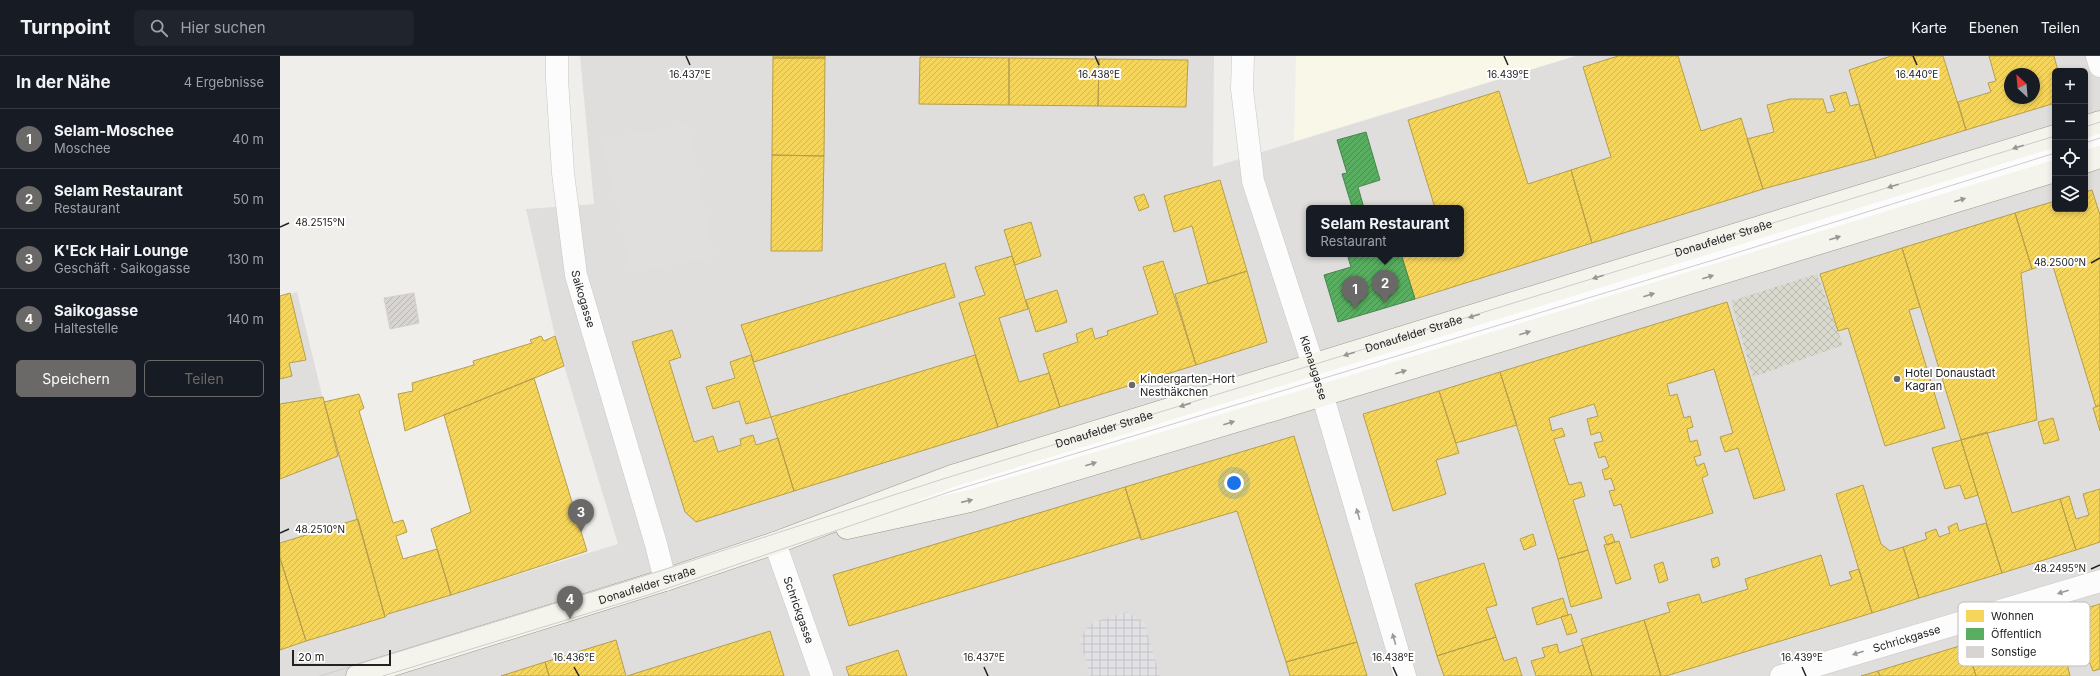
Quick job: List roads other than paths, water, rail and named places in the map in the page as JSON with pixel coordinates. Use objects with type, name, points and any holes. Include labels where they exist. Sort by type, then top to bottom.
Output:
[{"type":"main road","points":[[2088,126],[2100,122]]},
{"type":"main road","name":"Donaufelder Straße","points":[[775,543],[970,501],[1318,380],[2052,137]]},
{"type":"main road","points":[[2088,161],[2100,157]]},
{"type":"main road","name":"Donaufelder Straße","points":[[357,676],[665,580],[775,543],[952,476],[1318,380],[2052,172]]},
{"type":"main road","name":"Donaufelder Straße","points":[[346,676],[380,668]]},
{"type":"street","name":"Saikogasse","points":[[557,56],[563,173],[576,275],[656,544],[665,580]]},
{"type":"street","name":"Klenaugasse","points":[[1242,56],[1242,89],[1253,181],[1318,380],[1405,676]]},
{"type":"street","points":[[2097,56],[2100,66]]},
{"type":"street","name":"Schrickgasse","points":[[775,543],[822,676]]},
{"type":"street","name":"Schrickgasse","points":[[2030,602],[2100,581]]},
{"type":"street","name":"Schrickgasse","points":[[1782,676],[1958,623]]},
{"type":"lane","points":[[2088,142],[2100,138]]},
{"type":"lane","name":"Donaufelder Straße","points":[[1318,380],[1742,251],[2052,154]]},
{"type":"tram line","points":[[2088,126],[2100,122]]},
{"type":"tram line","points":[[320,676],[663,570],[946,478],[2052,137]]},
{"type":"tram line","points":[[2088,142],[2100,138]]},
{"type":"tram line","points":[[383,676],[648,595],[952,491],[1720,258],[2052,154]]},
{"type":"place","name":"Selam Restaurant","points":[[1385,303]]},
{"type":"place","name":"Selam-Moschee","points":[[1355,309]]},
{"type":"place","name":"Hotel Donaustadt Kagran","points":[[1897,379]]},
{"type":"place","name":"Kindergarten-Hort Nesthäkchen","points":[[1132,385]]},
{"type":"place","name":"K'Eck Hair Lounge","points":[[581,532]]},
{"type":"place","name":"Saikogasse","points":[[570,619]]}]
